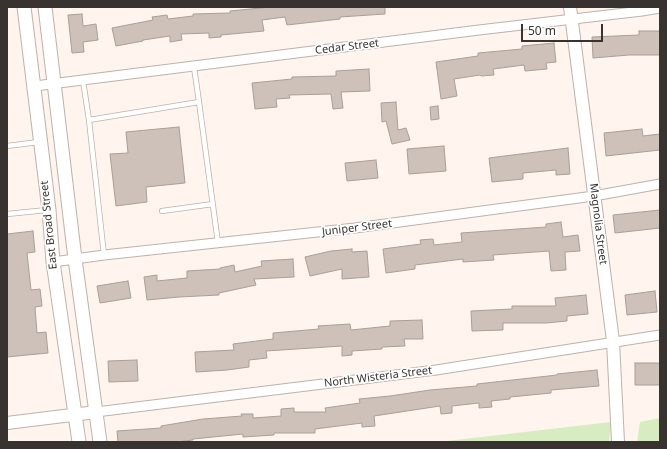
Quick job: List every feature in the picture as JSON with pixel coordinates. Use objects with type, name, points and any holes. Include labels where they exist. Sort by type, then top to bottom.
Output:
[{"type":"main road","name":"East Broad Street","points":[[24,7],[49,210],[53,262],[79,442]]},
{"type":"main road","name":"East Broad Street","points":[[45,7],[75,259],[100,442]]},
{"type":"street","name":"Magnolia Street","points":[[570,7],[613,341],[618,442]]},
{"type":"street","name":"Cedar Street","points":[[34,86],[660,8]]},
{"type":"street","name":"Juniper Street","points":[[53,262],[104,255],[355,228],[594,196],[660,184]]},
{"type":"street","name":"North Wisteria Street","points":[[96,412],[436,370],[660,334]]},
{"type":"street","points":[[7,423],[96,412]]},
{"type":"lane","points":[[194,67],[218,243]]},
{"type":"lane","points":[[83,81],[89,120],[104,255]]},
{"type":"lane","points":[[89,120],[199,102]]},
{"type":"lane","points":[[7,146],[40,142]]},
{"type":"lane","points":[[162,211],[213,204]]},
{"type":"lane","points":[[7,214],[49,210]]},
{"type":"green space","points":[[660,418],[660,442],[637,442],[640,422]]},
{"type":"green space","points":[[611,422],[609,442],[438,442]]},
{"type":"building","points":[[271,7],[385,7],[385,14],[340,17],[340,19],[287,25],[285,17],[262,20],[264,31],[221,35],[221,37],[209,38],[209,33],[181,34],[182,40],[170,42],[170,36],[116,46],[112,28],[153,20],[152,17],[167,15],[168,19],[193,16],[193,14],[230,13],[230,11]]},
{"type":"building","points":[[82,14],[83,26],[96,24],[98,40],[83,42],[84,52],[72,53],[68,15]]},
{"type":"building","points":[[639,31],[660,31],[660,55],[629,55],[593,58],[592,37],[639,35]]},
{"type":"building","points":[[554,43],[556,62],[546,63],[547,69],[525,71],[524,65],[493,69],[494,75],[480,75],[454,79],[457,96],[441,99],[436,62],[478,56],[478,53],[522,49],[522,46]]},
{"type":"building","points":[[369,69],[370,91],[341,92],[343,108],[333,109],[331,94],[289,95],[290,98],[276,99],[277,107],[255,109],[252,83],[292,79],[292,77],[336,76],[336,71]]},
{"type":"building","points":[[396,102],[398,130],[406,128],[410,140],[392,144],[386,121],[382,122],[381,103]]},
{"type":"building","points":[[438,106],[439,119],[431,120],[430,107]]},
{"type":"building","points":[[179,127],[185,183],[146,187],[147,202],[116,206],[110,154],[128,153],[126,132]]},
{"type":"building","points":[[642,129],[643,136],[660,134],[660,150],[606,156],[604,133]]},
{"type":"building","points":[[444,146],[446,171],[409,174],[407,149]]},
{"type":"building","points":[[568,148],[570,174],[556,175],[556,170],[523,173],[523,179],[492,182],[489,158]]},
{"type":"building","points":[[376,160],[378,178],[347,181],[345,163]]},
{"type":"building","points":[[660,210],[660,228],[615,233],[613,215]]},
{"type":"building","points":[[561,222],[563,237],[578,235],[580,251],[565,252],[566,270],[551,271],[549,251],[493,255],[494,260],[463,262],[463,259],[415,265],[415,269],[386,273],[383,249],[421,244],[420,240],[433,239],[434,245],[462,242],[461,233],[546,227],[546,224]]},
{"type":"building","points":[[33,231],[35,252],[27,253],[31,290],[40,289],[42,306],[35,307],[37,333],[46,332],[48,353],[7,357],[7,234]]},
{"type":"building","points":[[352,249],[352,252],[367,251],[369,277],[342,279],[342,269],[310,276],[305,257],[331,251]]},
{"type":"building","points":[[293,259],[294,277],[254,279],[256,285],[219,293],[219,295],[147,300],[144,277],[157,275],[157,281],[187,278],[187,271],[220,269],[234,265],[235,272],[262,266],[261,261]]},
{"type":"building","points":[[128,281],[131,298],[100,303],[97,286]]},
{"type":"building","points":[[655,291],[657,312],[627,315],[625,295]]},
{"type":"building","points":[[586,295],[588,314],[567,316],[567,321],[546,323],[503,323],[503,330],[472,331],[471,311],[512,309],[512,306],[556,306],[555,298]]},
{"type":"building","points":[[422,320],[423,339],[404,339],[405,346],[352,351],[352,355],[342,356],[342,346],[266,351],[267,358],[249,360],[249,367],[196,372],[195,352],[234,350],[233,344],[273,339],[273,333],[319,329],[318,326],[350,324],[351,330],[390,326],[390,321]]},
{"type":"building","points":[[137,360],[138,381],[109,382],[108,361]]},
{"type":"building","points":[[635,363],[660,363],[660,385],[635,385]]},
{"type":"building","points":[[597,370],[599,386],[551,390],[551,393],[510,397],[510,399],[491,401],[492,407],[479,408],[479,403],[452,406],[452,413],[441,414],[440,406],[374,416],[375,426],[362,427],[362,423],[315,429],[315,433],[274,433],[274,435],[243,437],[243,434],[177,442],[118,442],[117,431],[161,428],[161,426],[203,419],[242,416],[241,414],[253,414],[253,418],[281,416],[281,409],[294,408],[294,412],[326,412],[325,408],[360,403],[359,399],[477,386],[477,384]]}]
